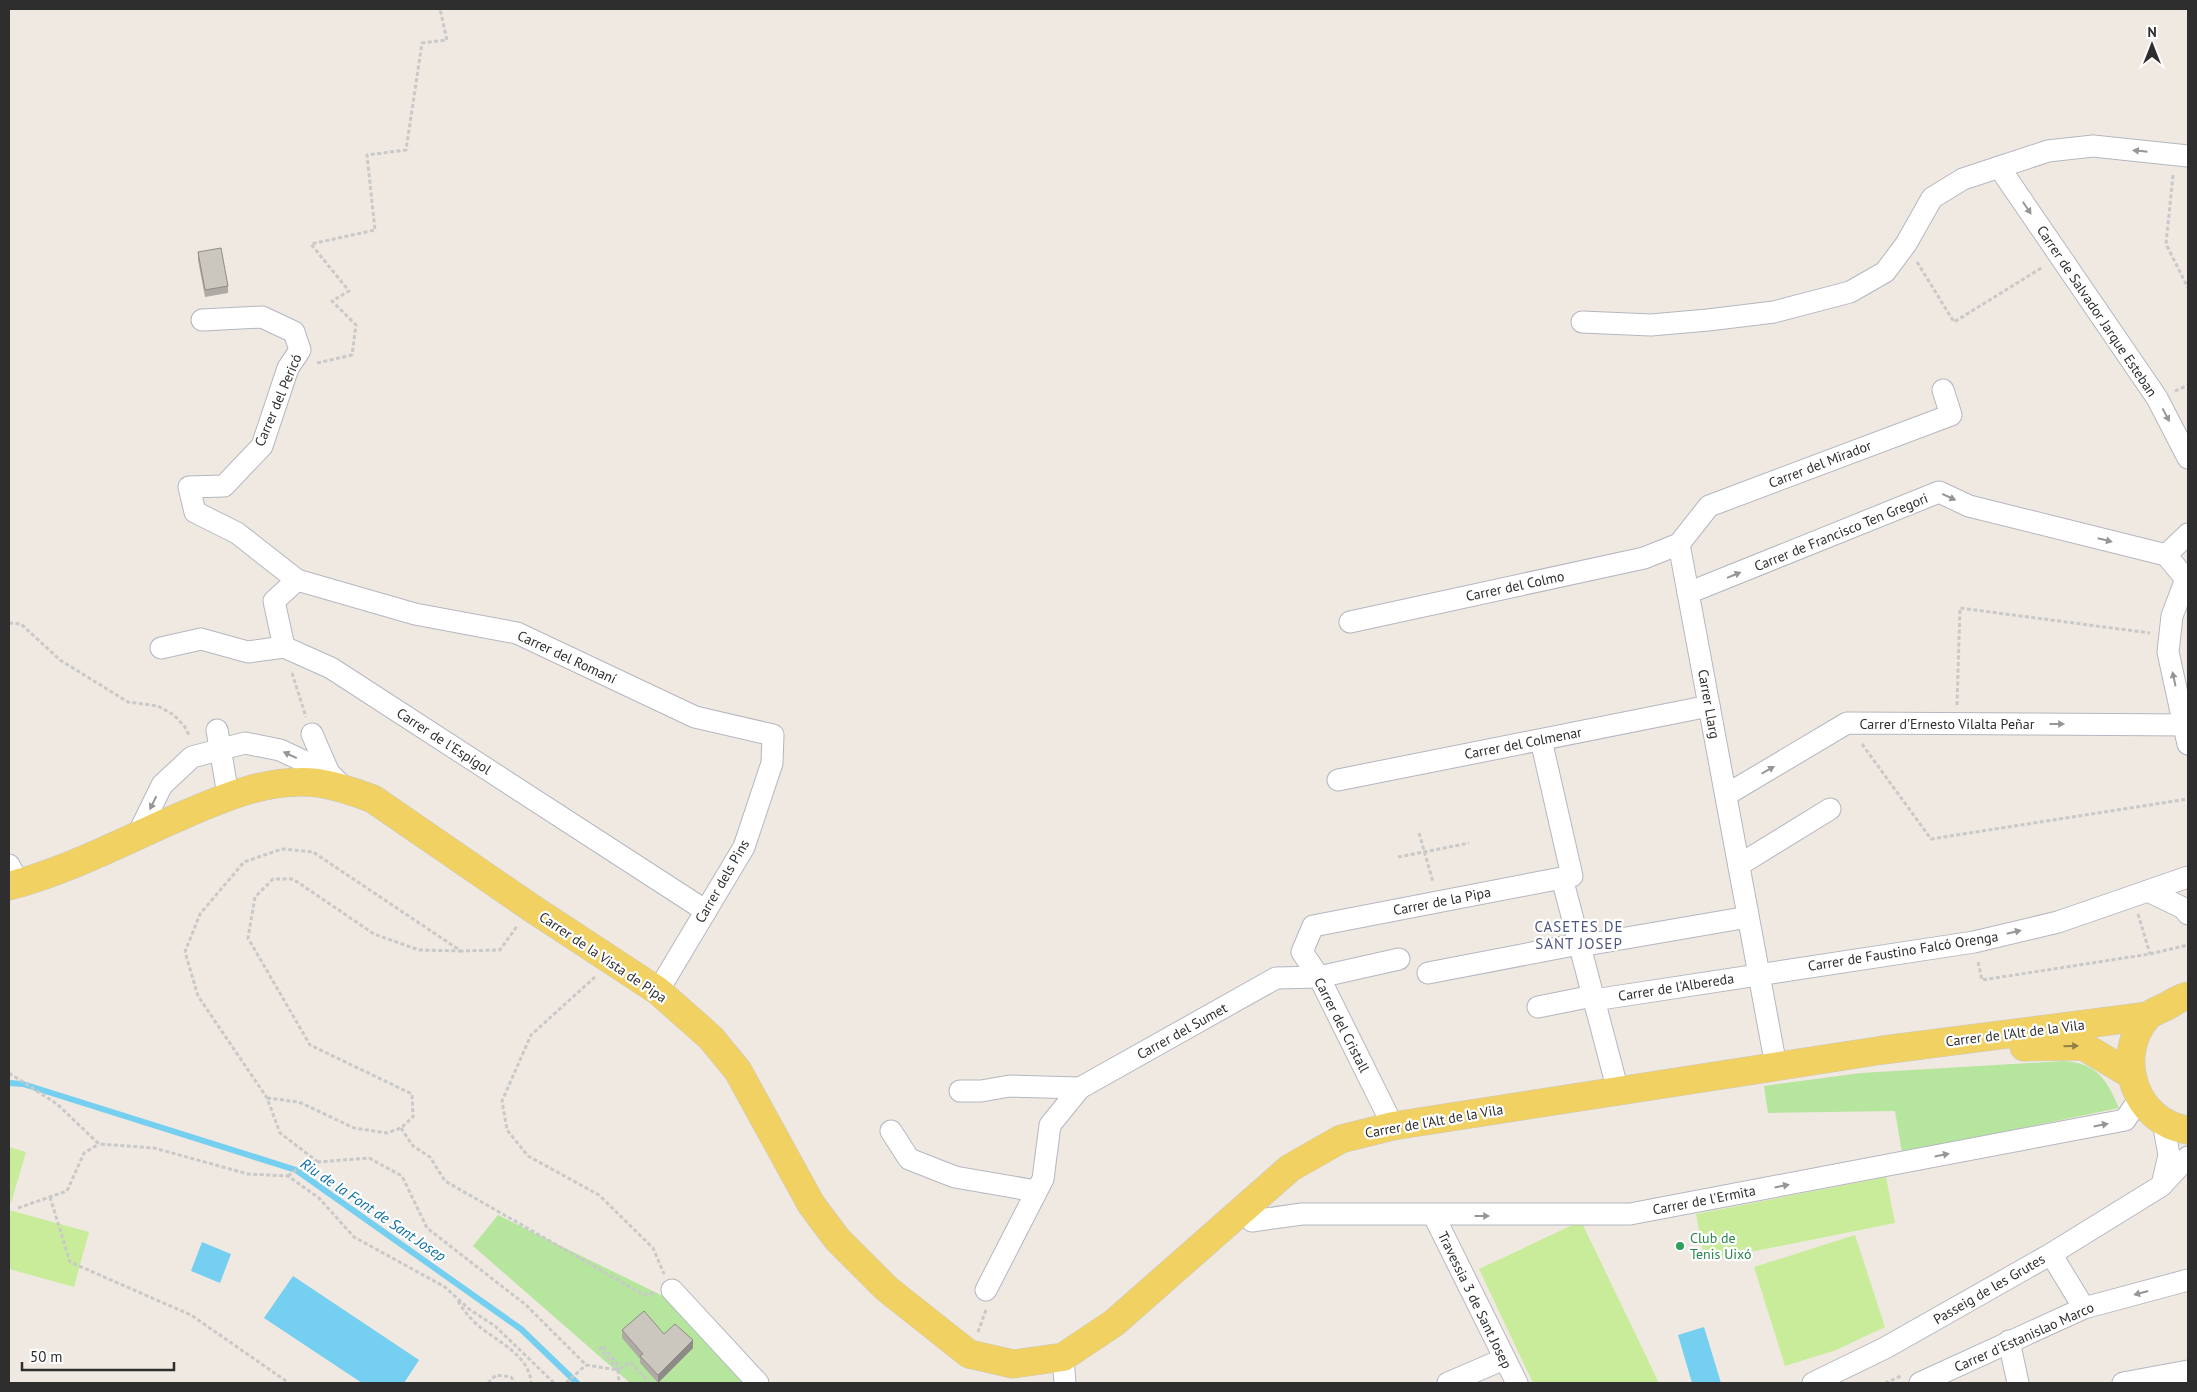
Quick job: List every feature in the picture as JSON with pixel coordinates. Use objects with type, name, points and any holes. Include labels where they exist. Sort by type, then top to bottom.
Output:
[{"type":"main road","name":"Carrer de la Vista de Pipa","points":[[12,878],[83,861],[228,795],[258,787],[337,781],[373,799],[530,907],[658,991],[710,1038],[738,1071],[811,1204],[837,1240],[887,1289],[969,1354]]},
{"type":"main road","points":[[2135,1086],[2133,1042],[2148,1016],[2187,993]]},
{"type":"main road","name":"Carrer de l'Alt de la Vila","points":[[969,1354],[1013,1364],[1063,1357],[1114,1324],[1290,1168],[1341,1139],[1393,1126],[1776,1066],[1883,1050],[2148,1016]]},
{"type":"main road","name":"Carrer de l'Alt de la Vila","points":[[1883,1050],[2082,1046],[2135,1086],[2176,1126]]},
{"type":"street","points":[[1582,322],[1651,325],[1774,312],[1850,292],[1885,272],[1906,244],[1932,198],[1963,180],[2048,151],[2093,146],[2181,155]]},
{"type":"street","name":"Carrer de Salvador Jarque Esteban","points":[[1999,167],[2157,398],[2188,458]]},
{"type":"street","name":"Carrer del Pericó","points":[[202,320],[262,316],[294,332],[300,350],[288,368],[262,446],[224,486],[189,487],[195,512],[237,533],[297,580]]},
{"type":"street","name":"Carrer del Mirador","points":[[1679,544],[1709,506],[1951,415],[1943,390]]},
{"type":"street","name":"Carrer de Francisco Ten Gregori","points":[[1688,593],[1939,492],[1969,506],[2166,555]]},
{"type":"street","points":[[2187,731],[2168,652],[2168,635],[2172,616],[2187,578],[2166,555],[2188,534]]},
{"type":"street","name":"Carrer Llarg","points":[[1679,544],[1776,1066]]},
{"type":"street","name":"Carrer del Colmo","points":[[1350,622],[1644,558],[1679,544]]},
{"type":"street","points":[[161,648],[200,639],[248,652],[284,647],[274,601],[297,580]]},
{"type":"street","name":"Carrer del Romaní","points":[[297,580],[415,614],[518,633],[695,717],[773,735]]},
{"type":"street","name":"Carrer de l'Espígol","points":[[284,647],[331,668],[706,912]]},
{"type":"street","name":"Carrer del Colmenar","points":[[1338,780],[1709,706]]},
{"type":"street","name":"Carrer d'Ernesto Vilalta Peñar","points":[[1726,795],[1847,723],[1956,724],[2187,731]]},
{"type":"street","points":[[312,734],[337,781]]},
{"type":"street","name":"Carrer dels Pins","points":[[658,991],[744,847],[772,763],[773,735]]},
{"type":"street","points":[[1540,740],[1580,944],[1618,1091]]},
{"type":"street","name":"Carrer de la Vista de Pipa","points":[[137,836],[162,785],[192,757],[212,745],[245,743],[280,750],[337,781]]},
{"type":"street","points":[[212,745],[228,795]]},
{"type":"street","points":[[1738,865],[1830,809]]},
{"type":"street","name":"Carrer de la Pipa","points":[[1313,926],[1567,877]]},
{"type":"street","name":"Carrer de Faustino Falcó Orenga","points":[[1759,974],[1974,942],[2058,922],[2188,877]]},
{"type":"street","points":[[2141,893],[2183,908],[2188,914]]},
{"type":"street","points":[[1428,973],[1580,944],[1748,916]]},
{"type":"street","name":"Carrer del Cristall","points":[[1313,926],[1302,952],[1319,977],[1393,1126]]},
{"type":"street","name":"Carrer del Sumet","points":[[986,1290],[1042,1179],[1050,1125],[1080,1088],[1276,978],[1319,977],[1399,959]]},
{"type":"street","name":"Carrer de l'Albereda","points":[[1538,1007],[1759,974]]},
{"type":"street","points":[[960,1091],[981,1091],[1010,1086],[1080,1088]]},
{"type":"street","name":"Carrer de l'Ermita","points":[[1252,1221],[1302,1214],[1434,1216],[1630,1214],[2126,1120],[2135,1086]]},
{"type":"street","points":[[2161,1186],[2176,1126]]},
{"type":"street","points":[[891,1131],[909,1159],[955,1177],[1036,1191]]},
{"type":"street","name":"Passeig de les Grutes","points":[[1812,1383],[1885,1348],[2050,1254],[2161,1186],[2188,1158]]},
{"type":"street","name":"Travessia 3 de Sant Josep","points":[[1434,1216],[1517,1383]]},
{"type":"street","points":[[2050,1254],[2084,1308]]},
{"type":"street","name":"Carrer d'Estanislao Marco","points":[[1920,1383],[2084,1308],[2188,1280]]},
{"type":"street","points":[[672,1290],[758,1383]]},
{"type":"street","points":[[2009,1341],[2018,1383]]},
{"type":"street","points":[[1063,1357],[1065,1383]]},
{"type":"street","points":[[1448,1383],[1504,1359]]},
{"type":"street","points":[[2123,1383],[2188,1371]]},
{"type":"path","points":[[288,368],[352,355],[356,325],[332,301],[349,291],[311,244],[375,230],[367,154],[406,150],[422,43],[447,40],[440,9]]},
{"type":"path","points":[[2181,155],[2166,244],[2188,288]]},
{"type":"path","points":[[1906,244],[1954,322],[2060,256]]},
{"type":"path","points":[[1956,724],[1960,608],[2168,635]]},
{"type":"path","points":[[9,623],[21,624],[60,660],[128,702],[158,706],[174,715],[185,726],[212,745]]},
{"type":"path","points":[[284,647],[312,734]]},
{"type":"path","points":[[1847,723],[1931,839],[2188,799]]},
{"type":"path","points":[[1419,833],[1439,902]]},
{"type":"path","points":[[1398,857],[1469,843]]},
{"type":"path","points":[[318,1162],[280,1133],[267,1098],[198,996],[185,952],[200,914],[244,862],[282,849],[313,852],[461,951]]},
{"type":"path","points":[[267,1098],[299,1102],[354,1128],[387,1133],[401,1128],[413,1117],[412,1094],[310,1045],[248,938],[255,897],[273,879],[293,879],[374,934],[419,950],[500,950],[530,907]]},
{"type":"path","points":[[2141,893],[2150,954]]},
{"type":"path","points":[[1974,942],[1982,980],[2150,954],[2188,945]]},
{"type":"path","points":[[401,1128],[413,1146],[430,1157],[445,1181],[644,1295],[672,1290],[653,1248],[599,1195],[528,1156],[507,1130],[502,1101],[531,1035],[612,961]]},
{"type":"path","points":[[9,1073],[57,1104],[99,1144]]},
{"type":"path","points":[[18,1208],[67,1191],[84,1153],[99,1144],[154,1148],[248,1174],[288,1176],[319,1198],[354,1237],[445,1287],[469,1309],[495,1326],[554,1383]]},
{"type":"path","points":[[288,1176],[296,1170],[318,1162],[369,1158],[402,1176],[427,1228],[526,1305],[586,1365],[618,1370]]},
{"type":"path","points":[[50,1197],[70,1262],[191,1315],[289,1383]]},
{"type":"path","points":[[969,1354],[991,1298],[986,1290]]},
{"type":"path","points":[[454,1296],[464,1311],[481,1328],[504,1343],[522,1363],[532,1383]]},
{"type":"path","points":[[619,1383],[618,1370],[600,1349],[603,1346],[621,1368],[630,1362],[650,1383]]},
{"type":"path","points":[[566,1383],[586,1365]]},
{"type":"path","points":[[488,1383],[496,1376],[511,1377],[515,1383]]},
{"type":"green space","points":[[2064,1061],[2075,1062],[2093,1069],[2105,1081],[2119,1108],[1902,1153],[1895,1111],[1768,1113],[1764,1086],[1861,1073]]},
{"type":"green space","points":[[9,1147],[26,1152],[11,1203],[9,1202]]},
{"type":"green space","points":[[1886,1177],[1895,1223],[1705,1261],[1696,1214]]},
{"type":"green space","points":[[9,1210],[89,1232],[74,1287],[9,1269]]},
{"type":"green space","points":[[498,1215],[671,1300],[757,1383],[630,1383],[473,1246]]},
{"type":"green space","points":[[1581,1221],[1659,1383],[1533,1383],[1479,1269]]},
{"type":"green space","points":[[1855,1235],[1885,1327],[1836,1350],[1785,1366],[1754,1267]]},
{"type":"water","points":[[202,1242],[231,1254],[220,1283],[191,1271]]},
{"type":"water","points":[[293,1276],[419,1360],[404,1383],[362,1383],[264,1318]]},
{"type":"water","points":[[1704,1327],[1721,1383],[1692,1383],[1678,1335]]},
{"type":"building","points":[[221,248],[228,286],[205,290],[198,252]]},
{"type":"building","points":[[644,1311],[664,1334],[675,1324],[693,1340],[658,1375],[640,1356],[643,1354],[622,1330]]},
{"type":"waterway","name":"Riu de la Font de Sant Josep","points":[[9,1083],[23,1084],[296,1170],[521,1329],[577,1383]]},
{"type":"place","name":"Club de Tenis Uixó","points":[[1680,1246]]},
{"type":"district","name":"CASETES DE SANT JOSEP","points":[[1579,936]]}]
